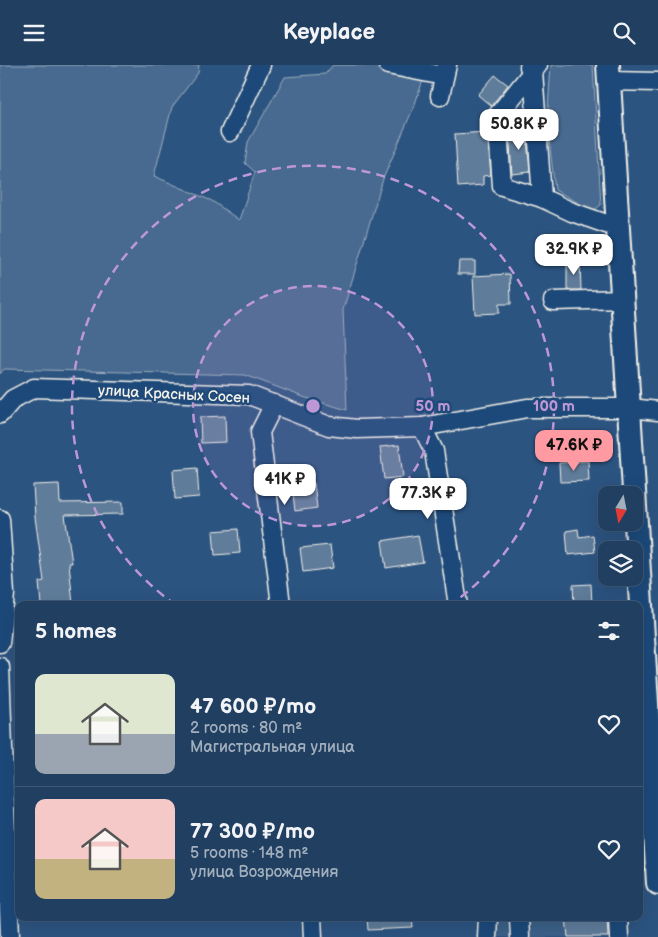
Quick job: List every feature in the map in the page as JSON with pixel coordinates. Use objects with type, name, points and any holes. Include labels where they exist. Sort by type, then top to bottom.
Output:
[{"type":"main road","points":[[609,73],[630,408],[638,601]]},
{"type":"main road","points":[[643,719],[646,791],[658,883]]},
{"type":"street","points":[[230,132],[262,65]]},
{"type":"street","points":[[388,65],[445,70],[440,96]]},
{"type":"street","points":[[533,67],[497,116],[502,186],[542,198],[572,212],[618,228]]},
{"type":"street","points":[[533,67],[542,198]]},
{"type":"street","points":[[609,73],[658,82]]},
{"type":"street","points":[[553,301],[623,299]]},
{"type":"street","name":"улица Красных Сосен","points":[[0,414],[13,399],[34,388],[249,395],[329,425],[357,429],[422,427],[527,408],[630,408],[658,411]]},
{"type":"street","points":[[274,404],[260,432],[280,601]]},
{"type":"street","points":[[422,427],[434,451],[457,601]]},
{"type":"street","points":[[0,519],[5,594],[0,643]]},
{"type":"street","points":[[0,667],[10,937]]},
{"type":"street","points":[[312,921],[313,937]]},
{"type":"street","points":[[487,937],[488,921]]},
{"type":"street","points":[[519,921],[520,937]]},
{"type":"street","points":[[618,921],[619,937]]},
{"type":"shaded area","points":[[0,65],[199,65],[198,73],[172,107],[154,176],[212,201],[239,220],[255,172],[245,163],[248,142],[285,77],[325,74],[333,65],[428,65],[415,104],[383,179],[343,310],[347,410],[303,397],[245,375],[4,369],[0,374]]},
{"type":"shaded area","points":[[551,65],[593,65],[601,205],[593,211],[555,190],[547,122]]},
{"type":"shaded area","points":[[496,921],[628,921],[629,937],[495,937]]},
{"type":"building","points":[[495,75],[508,85],[491,106],[478,95]]},
{"type":"building","points":[[526,128],[530,172],[512,174],[509,129]]},
{"type":"building","points":[[487,131],[491,175],[483,176],[483,185],[458,187],[455,134]]},
{"type":"building","points":[[459,261],[475,261],[475,274],[458,274]]},
{"type":"building","points":[[567,262],[580,262],[581,290],[567,290]]},
{"type":"building","points":[[510,274],[511,304],[499,304],[499,313],[475,314],[473,276]]},
{"type":"building","points":[[225,416],[226,442],[201,443],[200,417]]},
{"type":"building","points":[[399,445],[403,477],[384,479],[380,447]]},
{"type":"building","points":[[588,461],[589,481],[560,482],[559,463]]},
{"type":"building","points":[[197,468],[199,497],[175,499],[173,470]]},
{"type":"building","points":[[314,483],[317,508],[295,511],[292,485]]},
{"type":"building","points":[[59,484],[60,503],[123,502],[123,514],[65,515],[72,563],[69,563],[73,601],[41,601],[39,582],[44,581],[35,517],[33,485]]},
{"type":"building","points":[[238,529],[240,553],[215,555],[213,531]]},
{"type":"building","points":[[578,529],[579,537],[593,535],[595,552],[568,555],[566,531]]},
{"type":"building","points":[[418,535],[423,562],[386,568],[382,541]]},
{"type":"building","points":[[330,545],[333,568],[303,572],[300,548]]},
{"type":"building","points":[[591,584],[592,601],[574,601],[573,585]]},
{"type":"building","points":[[367,921],[412,921],[413,928],[368,930]]},
{"type":"building","points":[[566,921],[607,921],[608,937],[568,937]]}]
